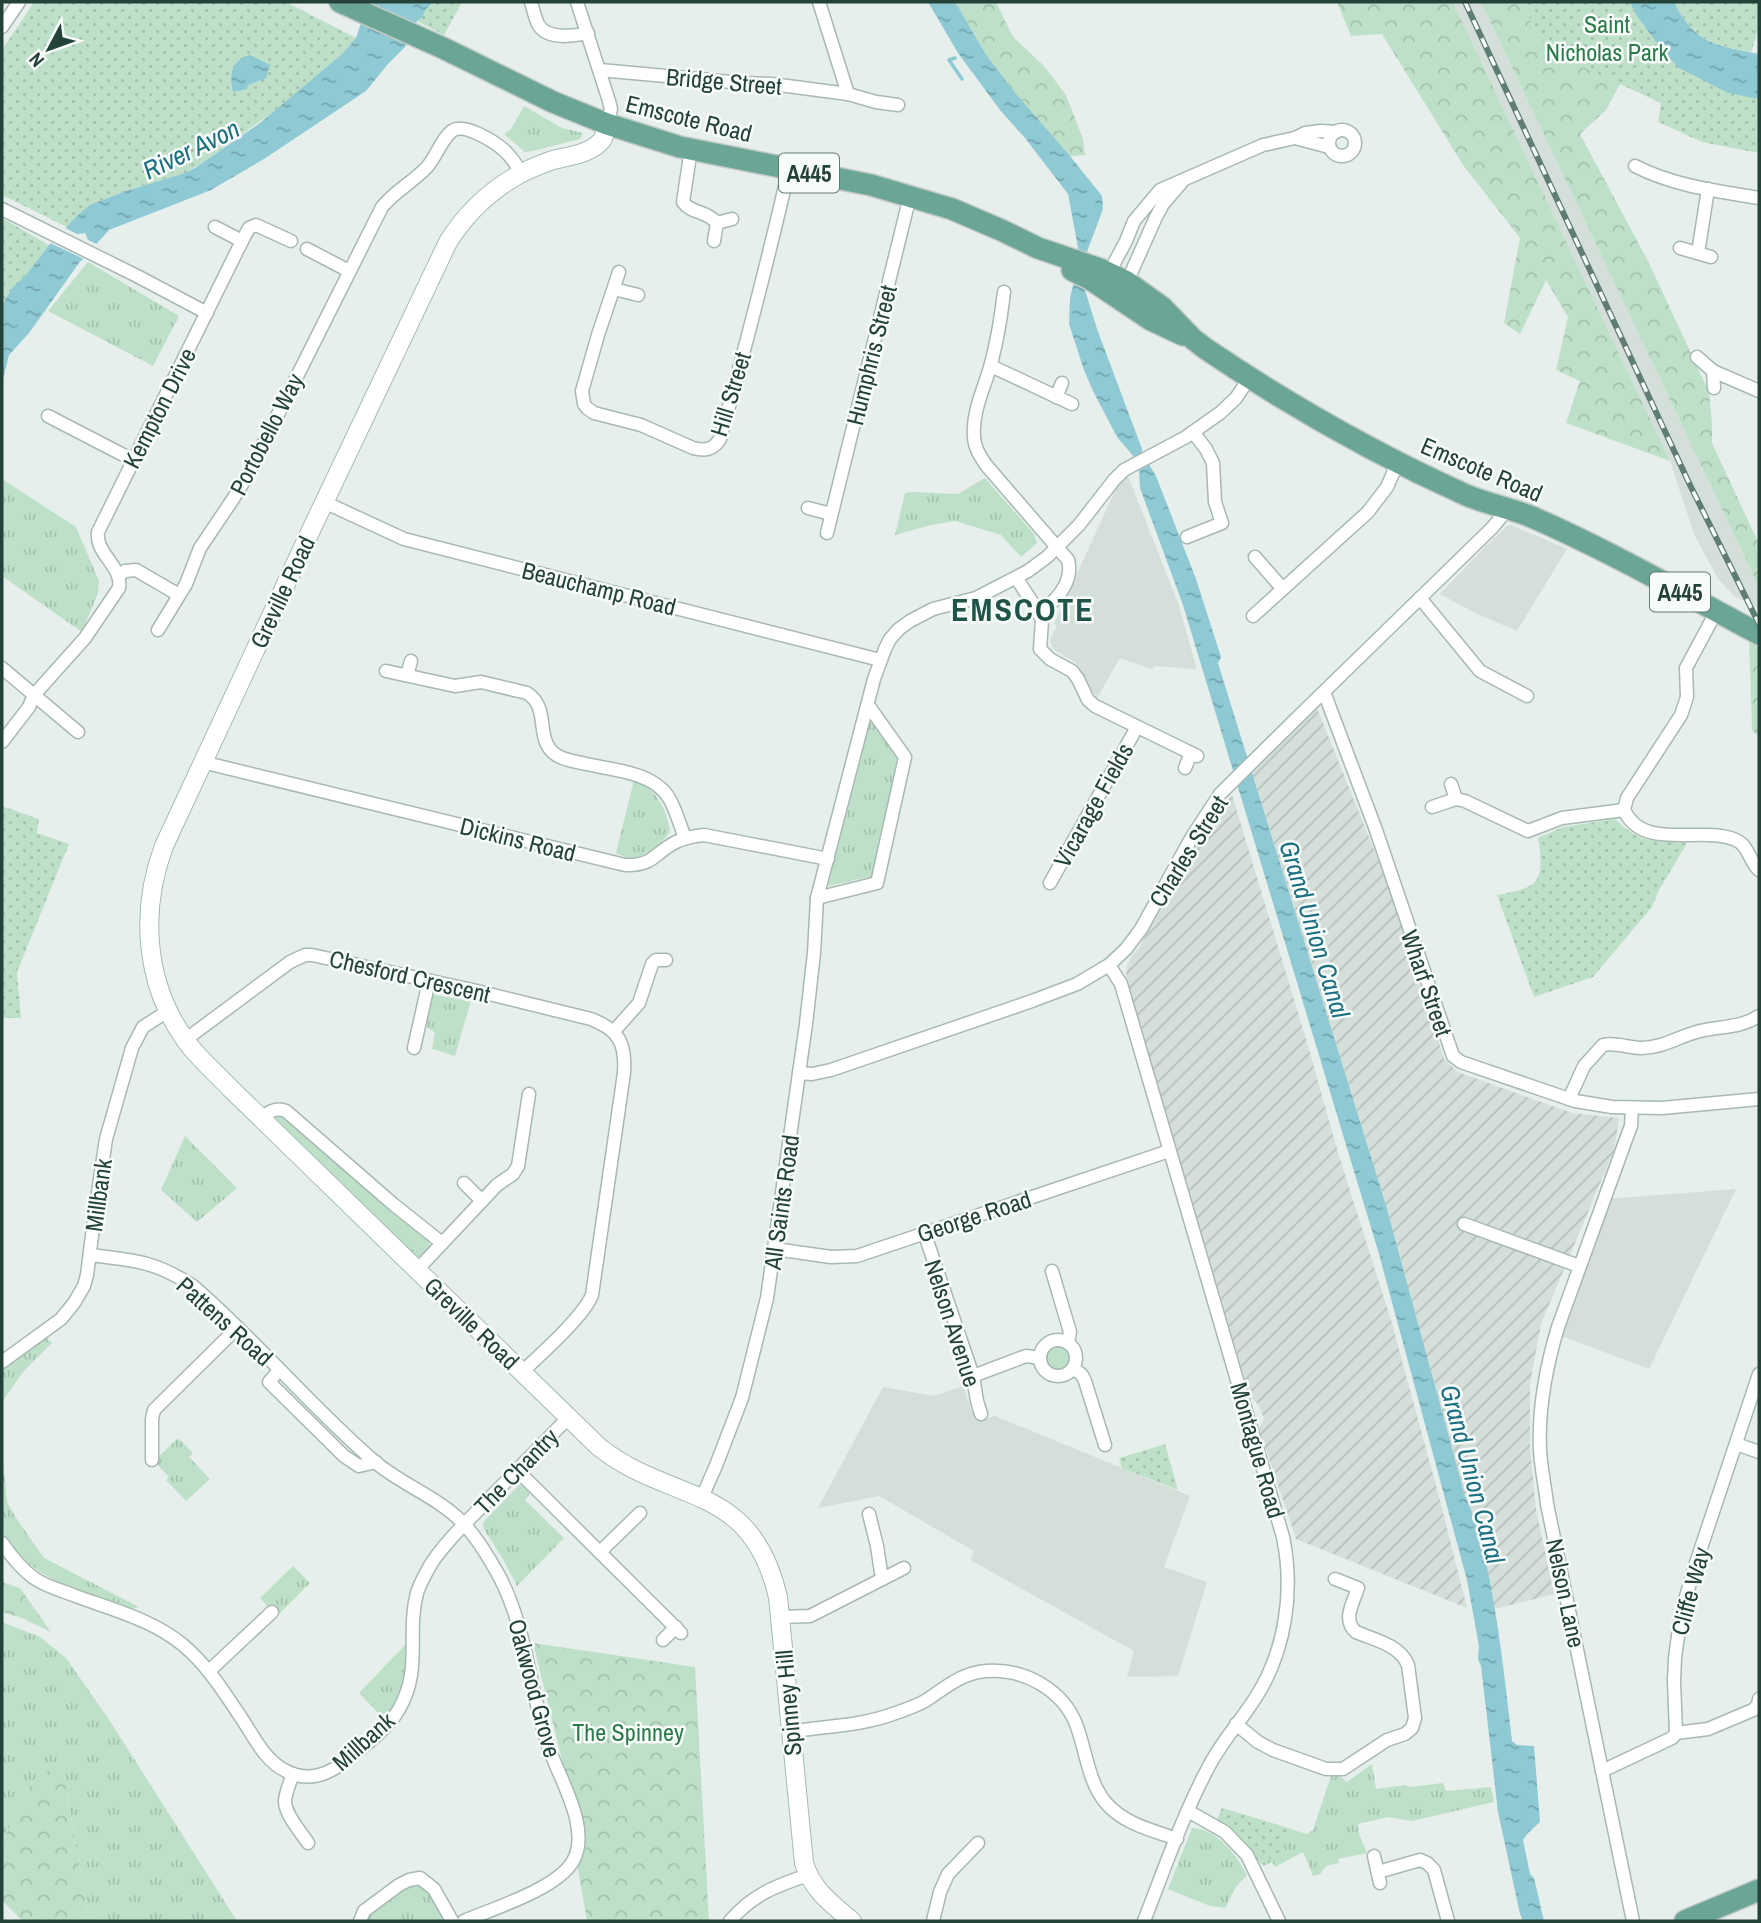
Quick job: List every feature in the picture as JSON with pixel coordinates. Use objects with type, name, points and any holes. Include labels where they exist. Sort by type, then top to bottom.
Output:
[{"type":"main road","name":"Emscote Road","points":[[340,2],[433,43],[553,102],[607,124],[691,149],[843,179],[952,209],[1065,263],[1102,276],[1162,307],[1193,339]]},
{"type":"main road","name":"Emscote Road","points":[[1102,276],[1152,320],[1193,339],[1295,407],[1398,462],[1468,495],[1532,517],[1623,561],[1759,634]]},
{"type":"main road","points":[[1685,1921],[1759,1890]]},
{"type":"street","points":[[2,27],[19,2]]},
{"type":"street","points":[[531,2],[538,24],[546,32],[570,36],[588,33]]},
{"type":"street","points":[[577,2],[611,109],[607,124]]},
{"type":"street","points":[[818,2],[848,94]]},
{"type":"street","name":"Bridge Street","points":[[600,70],[772,84],[848,94],[876,103],[898,105]]},
{"type":"street","name":"Greville Road","points":[[607,124],[602,139],[588,150],[538,165],[501,185],[476,206],[448,242],[202,762],[160,858],[150,899],[150,950],[168,1011],[198,1057],[598,1447],[625,1465],[702,1497]]},
{"type":"street","name":"Portobello Way","points":[[158,630],[186,584],[200,548],[247,476],[382,206],[428,166],[454,130],[465,129],[496,144],[512,159],[521,173]]},
{"type":"street","points":[[1102,276],[1126,241],[1142,209],[1160,190],[1250,150],[1305,133],[1344,130],[1351,134],[1355,141],[1354,149],[1349,155],[1340,156],[1329,147],[1295,138]]},
{"type":"street","points":[[1329,147],[1330,138],[1336,132]]},
{"type":"street","points":[[691,149],[683,202],[689,209],[709,215],[717,223]]},
{"type":"street","points":[[1636,166],[1660,178],[1759,198]]},
{"type":"street","name":"Hill Street","points":[[619,272],[582,391],[584,404],[594,413],[641,425],[693,448],[712,448],[720,439],[741,363],[789,169]]},
{"type":"street","points":[[1102,276],[1156,217],[1163,204],[1184,180]]},
{"type":"street","points":[[1698,253],[1708,189]]},
{"type":"street","name":"Humphris Street","points":[[827,533],[911,196]]},
{"type":"street","points":[[2,209],[207,313]]},
{"type":"street","points":[[717,223],[732,219]]},
{"type":"street","points":[[714,241],[717,223]]},
{"type":"street","points":[[215,227],[242,241],[249,228],[256,225],[291,241]]},
{"type":"street","name":"Kempton Drive","points":[[119,575],[100,546],[97,537],[100,527],[242,241]]},
{"type":"street","points":[[1680,248],[1711,257]]},
{"type":"street","points":[[307,249],[349,271]]},
{"type":"street","points":[[614,289],[638,295]]},
{"type":"street","points":[[1004,292],[991,366],[974,423],[977,449],[986,465],[1068,560],[1070,572],[1060,595],[1039,613],[1017,579]]},
{"type":"street","points":[[1698,357],[1713,371],[1759,391]]},
{"type":"street","points":[[991,366],[1072,404]]},
{"type":"street","points":[[1713,371],[1714,388]]},
{"type":"street","name":"All Saints Road","points":[[702,1497],[742,1398],[768,1298],[811,983],[817,898],[880,660],[890,639],[909,621],[933,609],[976,598],[1017,579],[1047,557],[1079,525],[1124,470],[1193,432],[1230,405],[1250,377]]},
{"type":"street","points":[[1056,397],[1062,383]]},
{"type":"street","points":[[48,416],[133,460]]},
{"type":"street","points":[[1187,537],[1222,523],[1215,502],[1213,463],[1193,432]]},
{"type":"street","points":[[1253,616],[1368,512],[1387,487],[1398,462]]},
{"type":"street","name":"Beauchamp Road","points":[[324,502],[404,538],[880,660]]},
{"type":"street","points":[[808,508],[831,514]]},
{"type":"street","name":"Charles Street","points":[[799,1073],[812,1074],[831,1070],[1016,1007],[1077,984],[1109,965],[1141,929],[1208,811],[1227,788],[1492,528],[1508,509]]},
{"type":"street","points":[[1255,557],[1282,588]]},
{"type":"street","points":[[2,743],[29,707],[34,695],[63,665],[100,617],[119,588],[119,575],[125,571],[136,570],[179,595]]},
{"type":"street","points":[[1420,598],[1480,671],[1527,695]]},
{"type":"street","points":[[1716,612],[1686,668],[1686,702],[1681,715],[1627,798],[1624,810],[1631,822],[1642,831],[1735,840],[1744,846],[1759,870]]},
{"type":"street","name":"Vicarage Fields","points":[[1039,613],[1042,628],[1039,644],[1044,655],[1072,671],[1088,700],[1095,706],[1194,755],[1185,768]]},
{"type":"street","points":[[407,675],[411,660]]},
{"type":"street","points":[[2,668],[78,732]]},
{"type":"street","points":[[386,671],[455,686],[481,682],[527,693],[541,708],[544,737],[554,754],[566,760],[642,777],[656,783],[668,798],[685,838],[712,835],[828,859]]},
{"type":"street","name":"Wharf Street","points":[[1324,692],[1376,830],[1453,1056],[1461,1062],[1584,1103],[1662,1108],[1759,1099]]},
{"type":"street","points":[[817,898],[877,883],[905,757],[868,705]]},
{"type":"street","name":"Vicarage Fields","points":[[1050,883],[1137,727]]},
{"type":"street","name":"Dickins Road","points":[[202,762],[625,865],[652,860],[675,842],[685,838]]},
{"type":"street","points":[[1451,784],[1456,799]]},
{"type":"street","points":[[1432,807],[1456,799],[1475,805],[1528,831],[1562,818],[1624,810]]},
{"type":"street","name":"Chesford Crescent","points":[[185,1040],[282,967],[305,955],[329,957],[591,1019],[614,1031]]},
{"type":"street","points":[[522,1373],[590,1301],[625,1059],[614,1031],[639,1003],[652,964],[656,960],[666,960]]},
{"type":"street","name":"Montague Road","points":[[1109,965],[1121,984],[1215,1302],[1286,1552],[1288,1575],[1287,1608],[1272,1665],[1260,1690],[1209,1765],[1144,1921]]},
{"type":"street","points":[[414,1048],[429,981]]},
{"type":"street","name":"Millbank","points":[[2,1362],[53,1326],[68,1311],[84,1286],[107,1139],[132,1048],[143,1027],[168,1011]]},
{"type":"street","points":[[1569,1099],[1584,1066],[1603,1045],[1639,1048],[1663,1046],[1700,1031],[1741,1025],[1759,1016]]},
{"type":"street","points":[[417,1270],[497,1185],[513,1174],[517,1166],[529,1094]]},
{"type":"street","name":"Nelson Lane","points":[[1632,1108],[1625,1142],[1549,1357],[1543,1389],[1540,1447],[1547,1504],[1633,1921]]},
{"type":"street","name":"Greville Road","points":[[262,1118],[276,1109],[286,1111],[442,1243]]},
{"type":"street","name":"George Road","points":[[775,1249],[837,1258],[852,1256],[1169,1151]]},
{"type":"street","points":[[464,1183],[482,1201]]},
{"type":"street","points":[[1464,1224],[1580,1266]]},
{"type":"street","name":"Nelson Avenue","points":[[924,1232],[973,1376],[982,1414]]},
{"type":"street","name":"Pattens Road","points":[[90,1255],[129,1259],[152,1265],[171,1272],[199,1292],[279,1370],[269,1382],[344,1456],[359,1466],[376,1462],[464,1524]]},
{"type":"street","points":[[1052,1271],[1070,1332],[1068,1343]]},
{"type":"street","points":[[152,1460],[154,1410],[236,1328]]},
{"type":"street","points":[[1058,1340],[1074,1348],[1077,1357],[1073,1368],[1066,1374],[1054,1375],[1045,1370],[1040,1358],[1045,1346],[1058,1340]]},
{"type":"street","points":[[973,1376],[1026,1356],[1040,1358]]},
{"type":"street","points":[[1073,1368],[1085,1381],[1105,1445]]},
{"type":"street","name":"Cliffe Way","points":[[1676,1732],[1674,1669],[1681,1614],[1693,1569],[1759,1374]]},
{"type":"street","name":"The Chantry","points":[[464,1524],[568,1418]]},
{"type":"street","points":[[1736,1444],[1759,1452]]},
{"type":"street","points":[[517,1470],[678,1630],[663,1640]]},
{"type":"street","name":"Spinney Hill","points":[[702,1497],[741,1523],[760,1548],[769,1566],[780,1617],[802,1851],[808,1875],[820,1893],[852,1921]]},
{"type":"street","points":[[600,1552],[640,1513]]},
{"type":"street","points":[[869,1514],[882,1578]]},
{"type":"street","name":"Millbank","points":[[293,1774],[318,1776],[337,1768],[375,1736],[398,1711],[411,1677],[415,1608],[420,1585],[439,1553],[464,1524]]},
{"type":"street","name":"Oakwood Grove","points":[[464,1524],[481,1545],[497,1572],[514,1609],[545,1738],[577,1818],[579,1846],[568,1868],[547,1885],[464,1921]]},
{"type":"street","points":[[2,1544],[15,1561],[35,1579],[155,1627],[180,1643],[209,1671],[268,1757],[280,1768],[293,1774],[285,1804],[308,1843]]},
{"type":"street","points":[[780,1617],[810,1616],[904,1568]]},
{"type":"street","points":[[1236,1724],[1273,1750],[1326,1769],[1343,1769],[1387,1740],[1405,1734],[1412,1728],[1415,1718],[1405,1658],[1401,1652],[1351,1628],[1349,1616],[1358,1588],[1335,1579]]},
{"type":"street","points":[[209,1671],[272,1612]]},
{"type":"street","points":[[791,1732],[889,1716],[916,1705],[951,1682],[972,1674],[999,1671],[1020,1674],[1045,1687],[1068,1710],[1094,1781],[1108,1805],[1135,1824],[1177,1839]]},
{"type":"street","points":[[1602,1771],[1672,1738],[1676,1732],[1708,1729],[1754,1710],[1759,1699]]},
{"type":"street","points":[[1188,1811],[1225,1832],[1247,1855],[1279,1921]]},
{"type":"street","points":[[933,1921],[940,1892],[948,1874],[978,1843]]},
{"type":"street","points":[[1374,1856],[1379,1877],[1420,1860],[1427,1863],[1434,1870],[1448,1921]]},
{"type":"street","points":[[730,1921],[765,1891],[808,1875]]},
{"type":"street","points":[[360,1921],[364,1911],[399,1885],[420,1878],[434,1889],[452,1921]]},
{"type":"shaded area","points":[[1453,2],[1481,2],[1759,587],[1759,608],[1734,596],[1718,579],[1694,534],[1670,461]]},
{"type":"shaded area","points":[[1128,476],[1178,603],[1197,669],[1154,666],[1152,669],[1120,658],[1097,698],[1076,663],[1053,649],[1050,640],[1057,626],[1054,624],[1119,482]]},
{"type":"shaded area","points":[[1511,525],[1567,549],[1517,631],[1440,594],[1486,546]]},
{"type":"shaded area","points":[[1317,708],[1393,897],[1444,1059],[1458,1072],[1572,1113],[1619,1118],[1614,1150],[1541,1324],[1530,1384],[1530,1448],[1536,1509],[1554,1594],[1495,1609],[1479,1534],[1465,1496],[1385,1202],[1252,772]]},
{"type":"shaded area","points":[[1232,795],[1339,1156],[1391,1320],[1467,1608],[1296,1539],[1259,1429],[1264,1418],[1258,1404],[1250,1397],[1126,978],[1127,966],[1133,954],[1139,948],[1203,826]]},
{"type":"shaded area","points":[[1736,1189],[1649,1369],[1559,1335],[1608,1199]]},
{"type":"shaded area","points":[[963,1386],[972,1412],[980,1420],[995,1416],[1190,1496],[1164,1567],[1207,1582],[1178,1676],[1127,1677],[1134,1651],[970,1560],[974,1551],[879,1496],[818,1508],[883,1387],[934,1396]]},
{"type":"green space","points":[[34,2],[286,2],[356,38],[342,54],[280,107],[204,162],[185,173],[90,205],[67,227],[2,195],[2,50]]},
{"type":"green space","points":[[433,2],[462,2],[444,35],[417,21]]},
{"type":"green space","points":[[955,2],[996,2],[1013,37],[1044,66],[1066,95],[1083,139],[1085,155],[1070,156],[1016,95],[987,56]]},
{"type":"green space","points":[[1337,2],[1453,2],[1670,461],[1566,423],[1580,381],[1556,370],[1568,317],[1546,280],[1520,334],[1504,323],[1520,238],[1463,165],[1382,34],[1351,36]]},
{"type":"green space","points":[[1481,2],[1524,2],[1536,34],[1620,84],[1606,110],[1580,134],[1649,263],[1709,392],[1712,443],[1759,544],[1759,587]]},
{"type":"green space","name":"Saint Nicholas Park","points":[[1524,2],[1630,2],[1759,98],[1759,153],[1702,142],[1658,122],[1661,103],[1561,57],[1536,34]]},
{"type":"green space","points":[[1674,2],[1759,2],[1759,28],[1751,52],[1705,39],[1689,25]]},
{"type":"green space","points":[[524,106],[562,128],[583,133],[580,139],[525,152],[504,134],[511,129]]},
{"type":"green space","points":[[2,218],[49,245],[2,306]]},
{"type":"green space","points":[[88,262],[179,316],[153,366],[48,311]]},
{"type":"green space","points":[[985,478],[1034,534],[1037,543],[1021,557],[1001,535],[955,521],[895,535],[905,493],[958,494]]},
{"type":"green space","points":[[2,479],[76,527],[99,581],[98,593],[82,632],[2,576]]},
{"type":"green space","points":[[1749,638],[1759,645],[1759,737],[1752,730]]},
{"type":"green space","points":[[871,717],[898,755],[873,876],[828,886]]},
{"type":"green space","points":[[634,780],[655,795],[666,814],[670,831],[653,849],[630,859],[616,853]]},
{"type":"green space","points":[[2,806],[39,819],[37,833],[69,844],[17,972],[21,1018],[2,1018]]},
{"type":"green space","points":[[1615,819],[1632,833],[1648,840],[1687,843],[1652,907],[1593,977],[1534,997],[1497,895],[1523,889],[1536,880],[1541,864],[1538,838],[1563,827]]},
{"type":"green space","points":[[431,994],[469,1001],[455,1056],[432,1049],[435,1033],[426,1023]]},
{"type":"green space","points":[[280,1115],[393,1213],[429,1240],[430,1248],[423,1258],[413,1255],[275,1123],[276,1117]]},
{"type":"green space","points":[[185,1136],[237,1188],[197,1222],[161,1190]]},
{"type":"green space","points":[[44,1336],[52,1343],[23,1372],[2,1402],[2,1369]]},
{"type":"green space","points":[[1058,1345],[1067,1349],[1071,1358],[1067,1367],[1058,1371],[1049,1367],[1045,1358],[1049,1349]]},
{"type":"green space","points":[[178,1438],[193,1453],[189,1457],[210,1479],[186,1501],[166,1480],[169,1477],[154,1461]]},
{"type":"green space","points":[[1165,1444],[1178,1490],[1122,1468],[1119,1458]]},
{"type":"green space","points":[[2,1450],[7,1502],[44,1558],[139,1607],[132,1609],[58,1582],[27,1562],[13,1548],[2,1531]]},
{"type":"green space","points":[[519,1485],[526,1485],[532,1491],[525,1500],[564,1538],[517,1586],[483,1525]]},
{"type":"green space","points":[[293,1566],[310,1583],[277,1616],[260,1598]]},
{"type":"green space","points":[[2,1582],[20,1588],[51,1632],[2,1612]]},
{"type":"green space","points":[[2,1622],[40,1637],[66,1658],[110,1721],[237,1921],[89,1921],[65,1781],[36,1777],[20,1802],[2,1844]]},
{"type":"green space","name":"The Spinney","points":[[533,1643],[695,1667],[709,1921],[587,1921],[577,1864],[581,1821],[563,1764]]},
{"type":"green space","points":[[405,1645],[408,1663],[404,1684],[384,1719],[359,1693]]},
{"type":"green space","points":[[1372,1764],[1376,1789],[1443,1783],[1446,1791],[1491,1787],[1494,1802],[1412,1821],[1388,1817],[1358,1824],[1367,1853],[1338,1859],[1339,1863],[1326,1866],[1320,1874],[1313,1876],[1303,1852],[1275,1867],[1272,1862],[1263,1866],[1243,1840],[1217,1820],[1222,1808],[1307,1834],[1313,1830],[1331,1776],[1338,1775],[1347,1782]]},
{"type":"green space","points":[[54,1768],[65,1781],[89,1921],[22,1921],[3,1901],[2,1844],[20,1802],[36,1777]]},
{"type":"green space","points":[[1222,1808],[1295,1830],[1283,1843],[1278,1854],[1261,1864],[1243,1840],[1217,1820]]},
{"type":"green space","points":[[1192,1828],[1210,1833],[1225,1844],[1247,1875],[1236,1887],[1225,1908],[1210,1906],[1168,1889]]},
{"type":"green space","points":[[414,1882],[425,1883],[444,1915],[442,1921],[366,1921],[368,1914]]},
{"type":"water","name":"River Avon","points":[[368,2],[433,2],[417,21],[405,47],[366,91],[264,159],[211,190],[109,230],[79,263],[29,333],[9,355],[2,383],[2,306],[12,288],[26,275],[49,245],[90,205],[185,173],[260,123],[342,54],[356,38]]},
{"type":"water","name":"Grand Union Canal","points":[[928,2],[955,2],[987,56],[1102,196],[1103,209],[1081,277],[1142,453],[1156,476],[1196,579],[1221,657],[1218,663],[1385,1202],[1465,1496],[1486,1563],[1495,1607],[1512,1741],[1517,1745],[1534,1746],[1540,1822],[1523,1840],[1544,1921],[1523,1921],[1520,1914],[1498,1812],[1478,1659],[1479,1646],[1467,1580],[1379,1254],[1183,605],[1140,488],[1139,470],[1134,457],[1117,437],[1093,391],[1069,324],[1078,248],[1068,194],[958,53]]},
{"type":"water","points":[[1630,2],[1674,2],[1690,27],[1708,41],[1759,54],[1759,99],[1728,93],[1679,68],[1662,50]]},
{"type":"water","points":[[250,55],[270,65],[266,78],[248,85],[247,89],[233,92],[231,80],[235,64]]},
{"type":"pier","points":[[62,226],[77,234],[85,233],[88,240],[99,245],[86,260],[48,242]]},
{"type":"waterway","points":[[955,58],[949,60],[962,79]]},
{"type":"railway","points":[[1465,2],[1690,485],[1759,624]]},
{"type":"district","name":"EMSCOTE","points":[[1023,609]]}]
